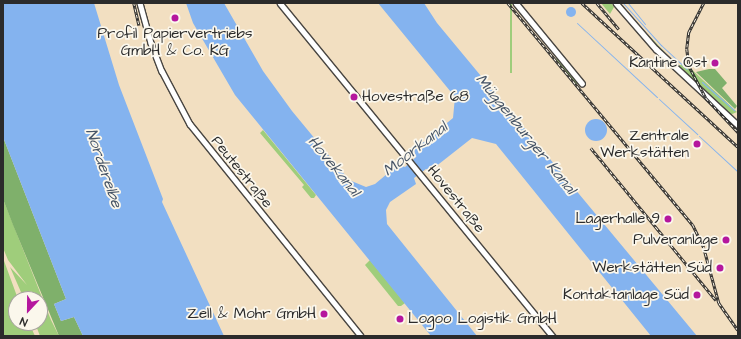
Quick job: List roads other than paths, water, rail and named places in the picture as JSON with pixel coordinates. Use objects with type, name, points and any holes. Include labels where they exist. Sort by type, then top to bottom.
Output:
[{"type":"street","name":"Peutestraße","points":[[140,3],[151,43],[162,71],[190,124],[361,336]]},
{"type":"street","name":"Hovestraße","points":[[280,3],[553,336]]},
{"type":"street","points":[[516,3],[582,84]]},
{"type":"street","points":[[616,3],[656,49],[738,125]]},
{"type":"water","name":"Norderelbe","points":[[3,3],[94,3],[119,85],[163,199],[162,202],[224,336],[83,336],[74,317],[61,321],[54,304],[66,299],[3,137]]},
{"type":"water","points":[[186,3],[224,3],[263,71],[292,111],[349,180],[366,187],[375,184],[399,164],[405,167],[416,157],[414,150],[453,118],[455,97],[378,3],[424,3],[437,23],[697,336],[651,336],[496,144],[472,138],[430,171],[426,169],[414,178],[416,184],[390,202],[386,210],[387,224],[477,336],[431,336],[235,95],[193,23]]},
{"type":"water","points":[[569,7],[573,7],[575,8],[575,16],[569,17],[566,14],[566,10]]},
{"type":"water","points":[[596,119],[604,122],[607,130],[604,138],[596,141],[588,138],[585,130],[588,122]]},
{"type":"waterway","points":[[623,3],[661,45],[687,69]]},
{"type":"waterway","points":[[628,3],[645,24]]},
{"type":"waterway","points":[[577,23],[657,97]]},
{"type":"waterway","points":[[702,82],[734,110]]},
{"type":"waterway","points":[[659,99],[697,134]]},
{"type":"waterway","points":[[699,136],[738,172]]},
{"type":"railway","points":[[134,3],[139,25]]},
{"type":"railway","points":[[508,3],[693,225],[704,248],[719,303],[738,330]]},
{"type":"railway","points":[[582,3],[738,147]]},
{"type":"railway","points":[[597,3],[619,29]]},
{"type":"railway","points":[[704,3],[689,32],[687,49],[689,66],[706,98],[738,132]]},
{"type":"railway","points":[[591,148],[716,300]]},
{"type":"place","name":"Profil Papiervertriebs GmbH & Co. KG","points":[[175,18]]},
{"type":"place","name":"Kantine Ost","points":[[715,63]]},
{"type":"place","name":"Hovestraße 68","points":[[354,97]]},
{"type":"place","name":"Zentrale Werkstätten","points":[[697,144]]},
{"type":"place","name":"Lagerhalle 9","points":[[668,219]]},
{"type":"place","name":"Pulveranlage","points":[[726,240]]},
{"type":"place","name":"Werkstätten Süd","points":[[720,268]]},
{"type":"place","name":"Kontaktanlage Süd","points":[[697,295]]},
{"type":"place","name":"Zell & Mohr GmbH","points":[[324,314]]},
{"type":"place","name":"Logoo Logistik GmbH","points":[[400,319]]},
{"type":"water label","name":"Müggenburger Kanal","points":[[526,134]]},
{"type":"water label","name":"Moorkanal","points":[[415,149]]},
{"type":"water label","name":"Hovekanal","points":[[334,166]]}]
